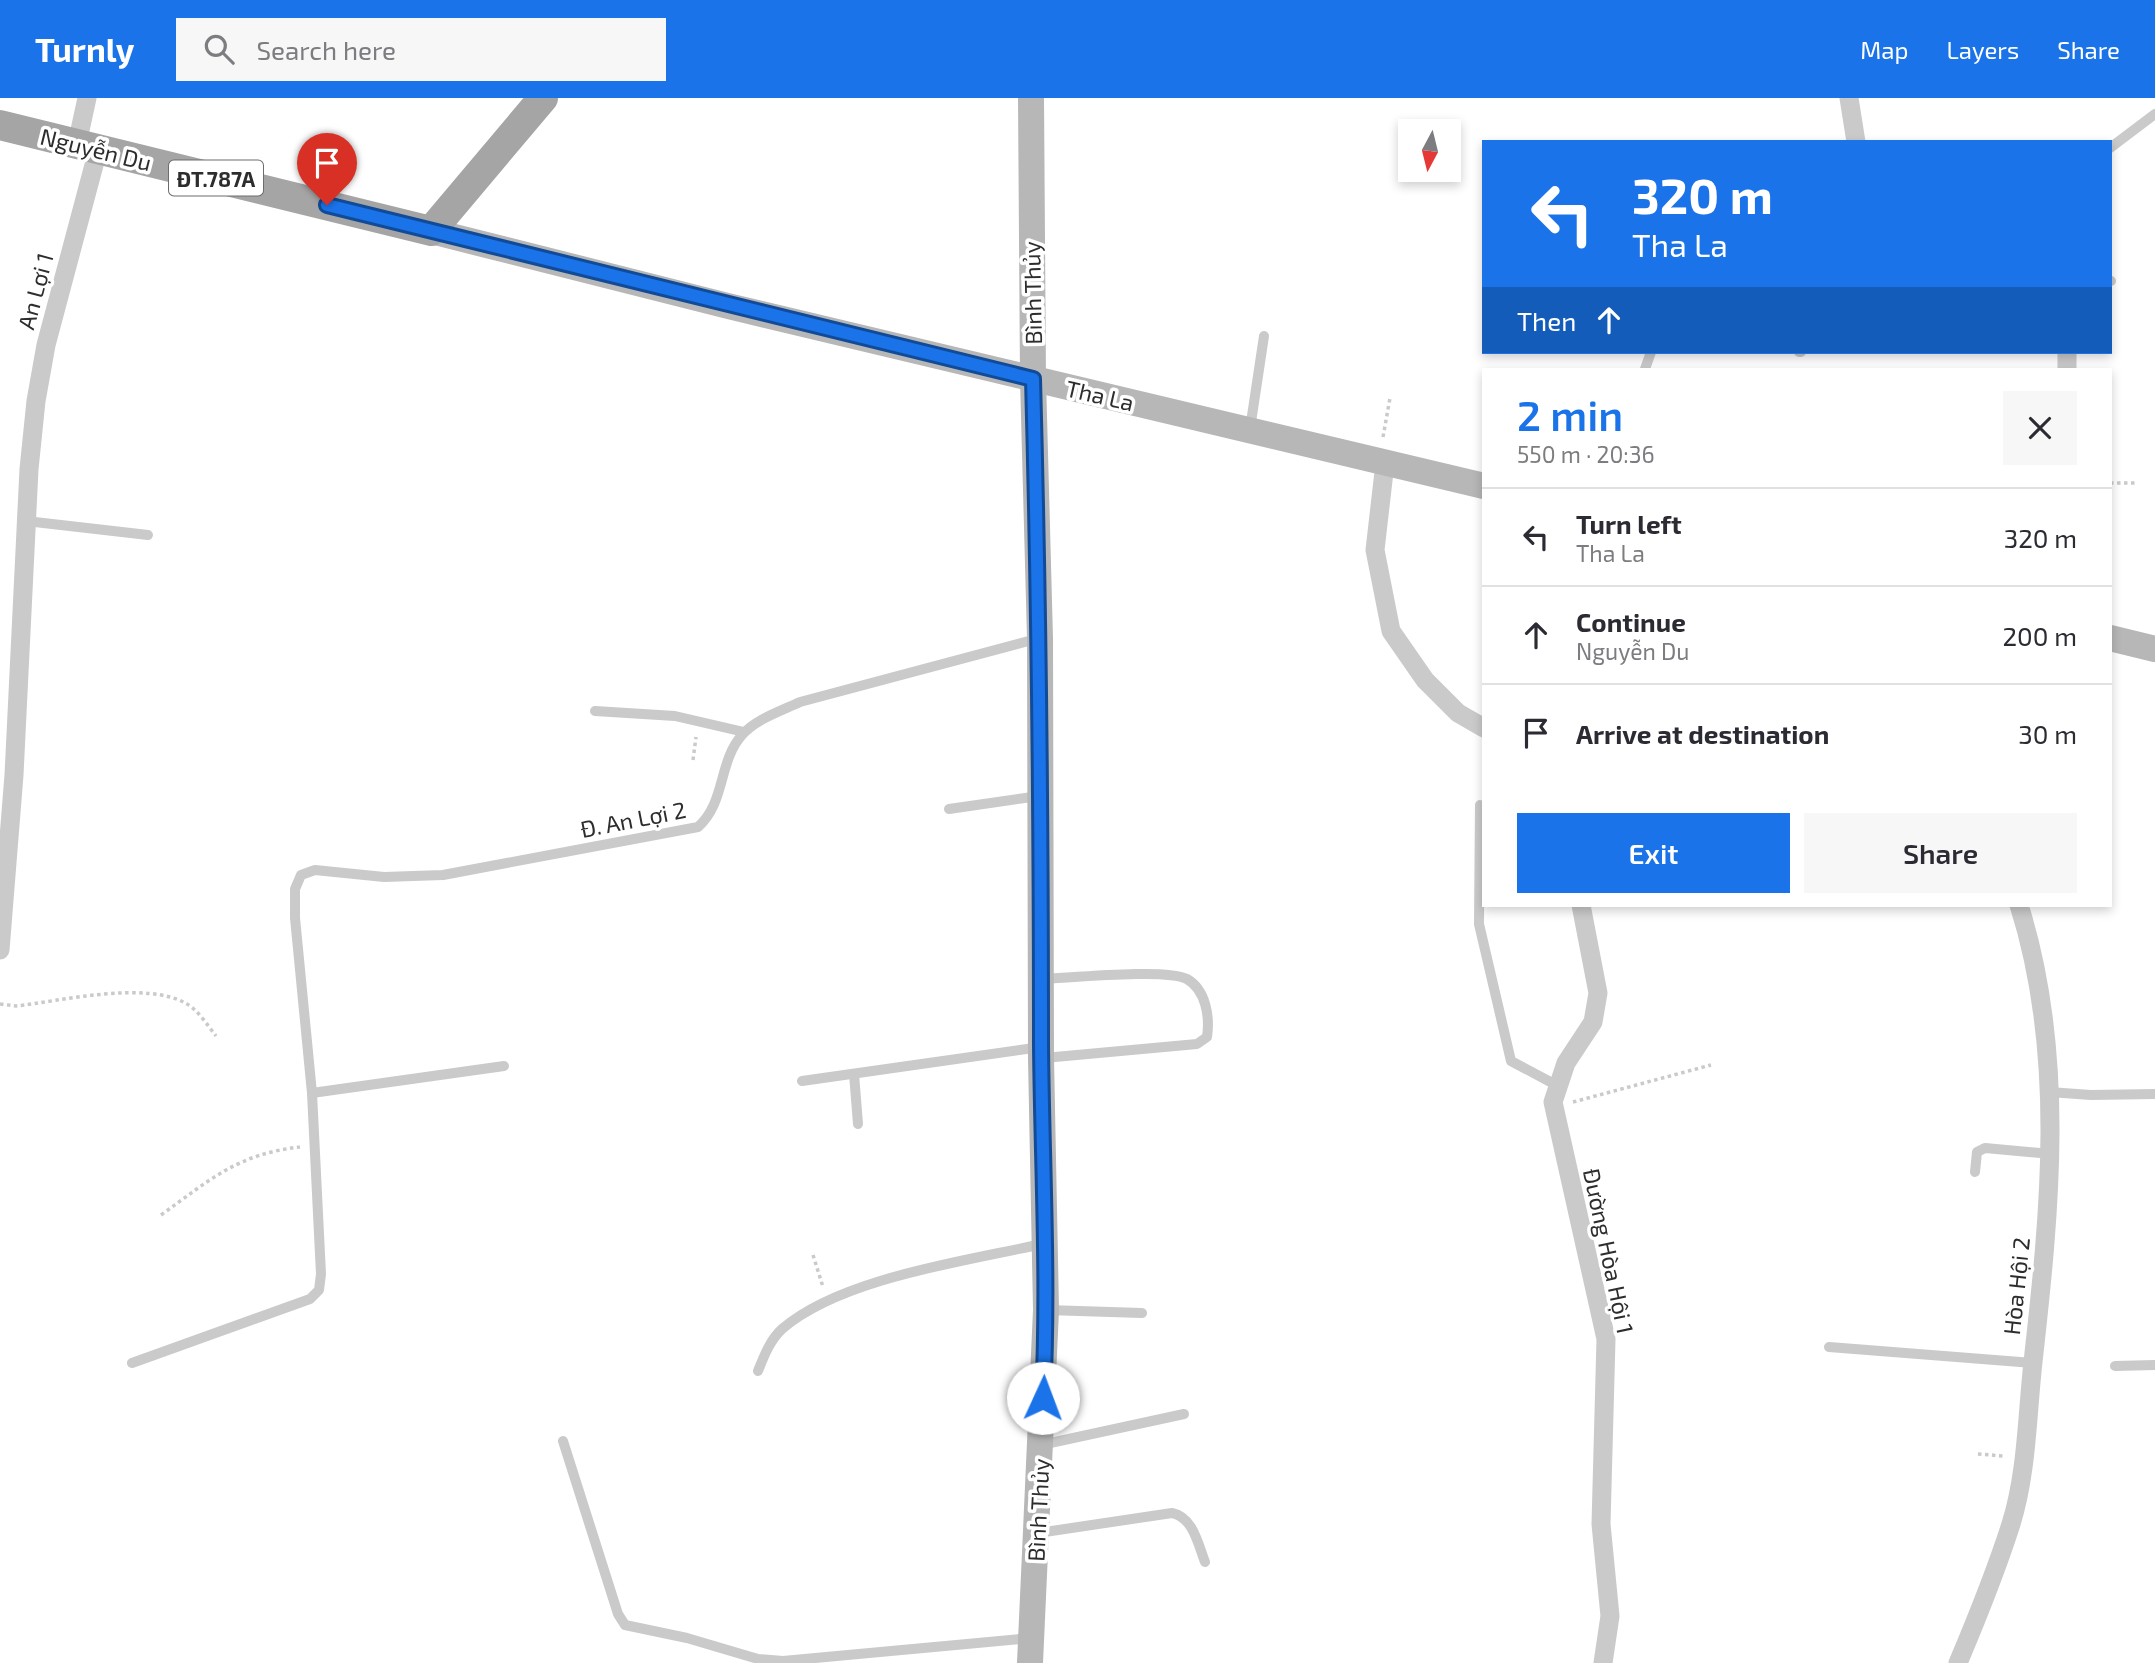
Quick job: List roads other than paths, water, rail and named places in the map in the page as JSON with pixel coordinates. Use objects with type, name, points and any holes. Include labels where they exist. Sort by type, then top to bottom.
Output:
[{"type":"main road","points":[[431,232],[543,98]]},
{"type":"main road","name":"Bình Thủy","points":[[1031,98],[1033,379],[1040,638],[1041,1053],[1046,1243],[1046,1310],[1031,1651]]},
{"type":"main road","name":"Nguyễn Du","points":[[0,125],[431,232]]},
{"type":"main road","name":"Tha La","points":[[431,232],[1482,486]]},
{"type":"main road","points":[[2112,638],[2155,649]]},
{"type":"street","name":"An Lợi 1","points":[[0,950],[7,774],[29,469],[46,345],[88,147],[87,98]]},
{"type":"street","points":[[1849,98],[1856,140]]},
{"type":"street","points":[[1381,463],[1375,550],[1391,631],[1425,680],[1458,713],[1482,727]]},
{"type":"street","name":"Đường Hòa Hội 1","points":[[1581,907],[1598,993],[1593,1022],[1566,1063],[1554,1107],[1606,1339],[1601,1524],[1610,1616],[1603,1663]]},
{"type":"street","name":"Hòa Hội 2","points":[[1958,1663],[2011,1524],[2023,1458],[2051,1154],[2049,1092],[2036,963],[2020,907]]},
{"type":"lane","points":[[2112,147],[2131,136],[2155,114]]},
{"type":"lane","points":[[1250,431],[1264,337]]},
{"type":"lane","points":[[26,521],[148,536]]},
{"type":"lane","points":[[595,710],[649,712],[744,732],[800,702],[1040,638]]},
{"type":"lane","name":"Đ. An Lợi 2","points":[[312,1093],[295,889],[301,875],[315,870],[416,878],[698,827],[709,818],[716,803],[730,751],[744,732]]},
{"type":"lane","points":[[949,809],[1041,795]]},
{"type":"lane","points":[[1480,805],[1479,924],[1511,1060],[1558,1086]]},
{"type":"lane","points":[[802,1081],[1041,1053],[1197,1044],[1207,1037],[1209,1021],[1199,990],[1186,978],[1164,975],[1041,979]]},
{"type":"lane","points":[[131,1363],[310,1299],[318,1290],[321,1274],[312,1093],[504,1066]]},
{"type":"lane","points":[[854,1074],[858,1124]]},
{"type":"lane","points":[[2049,1092],[2091,1095],[2155,1094]]},
{"type":"lane","points":[[1976,1172],[1977,1152],[1985,1148],[2051,1154]]},
{"type":"lane","points":[[758,1371],[768,1347],[781,1330],[828,1302],[901,1276],[1046,1243]]},
{"type":"lane","points":[[1046,1310],[1142,1313]]},
{"type":"lane","points":[[1829,1347],[2033,1363]]},
{"type":"lane","points":[[2115,1366],[2155,1364]]},
{"type":"lane","points":[[1041,1445],[1184,1414]]},
{"type":"lane","points":[[563,1441],[618,1614],[625,1625],[687,1638],[758,1659],[783,1661],[1031,1651]]},
{"type":"lane","points":[[1037,1533],[1172,1513],[1182,1515],[1189,1523],[1205,1562]]}]
